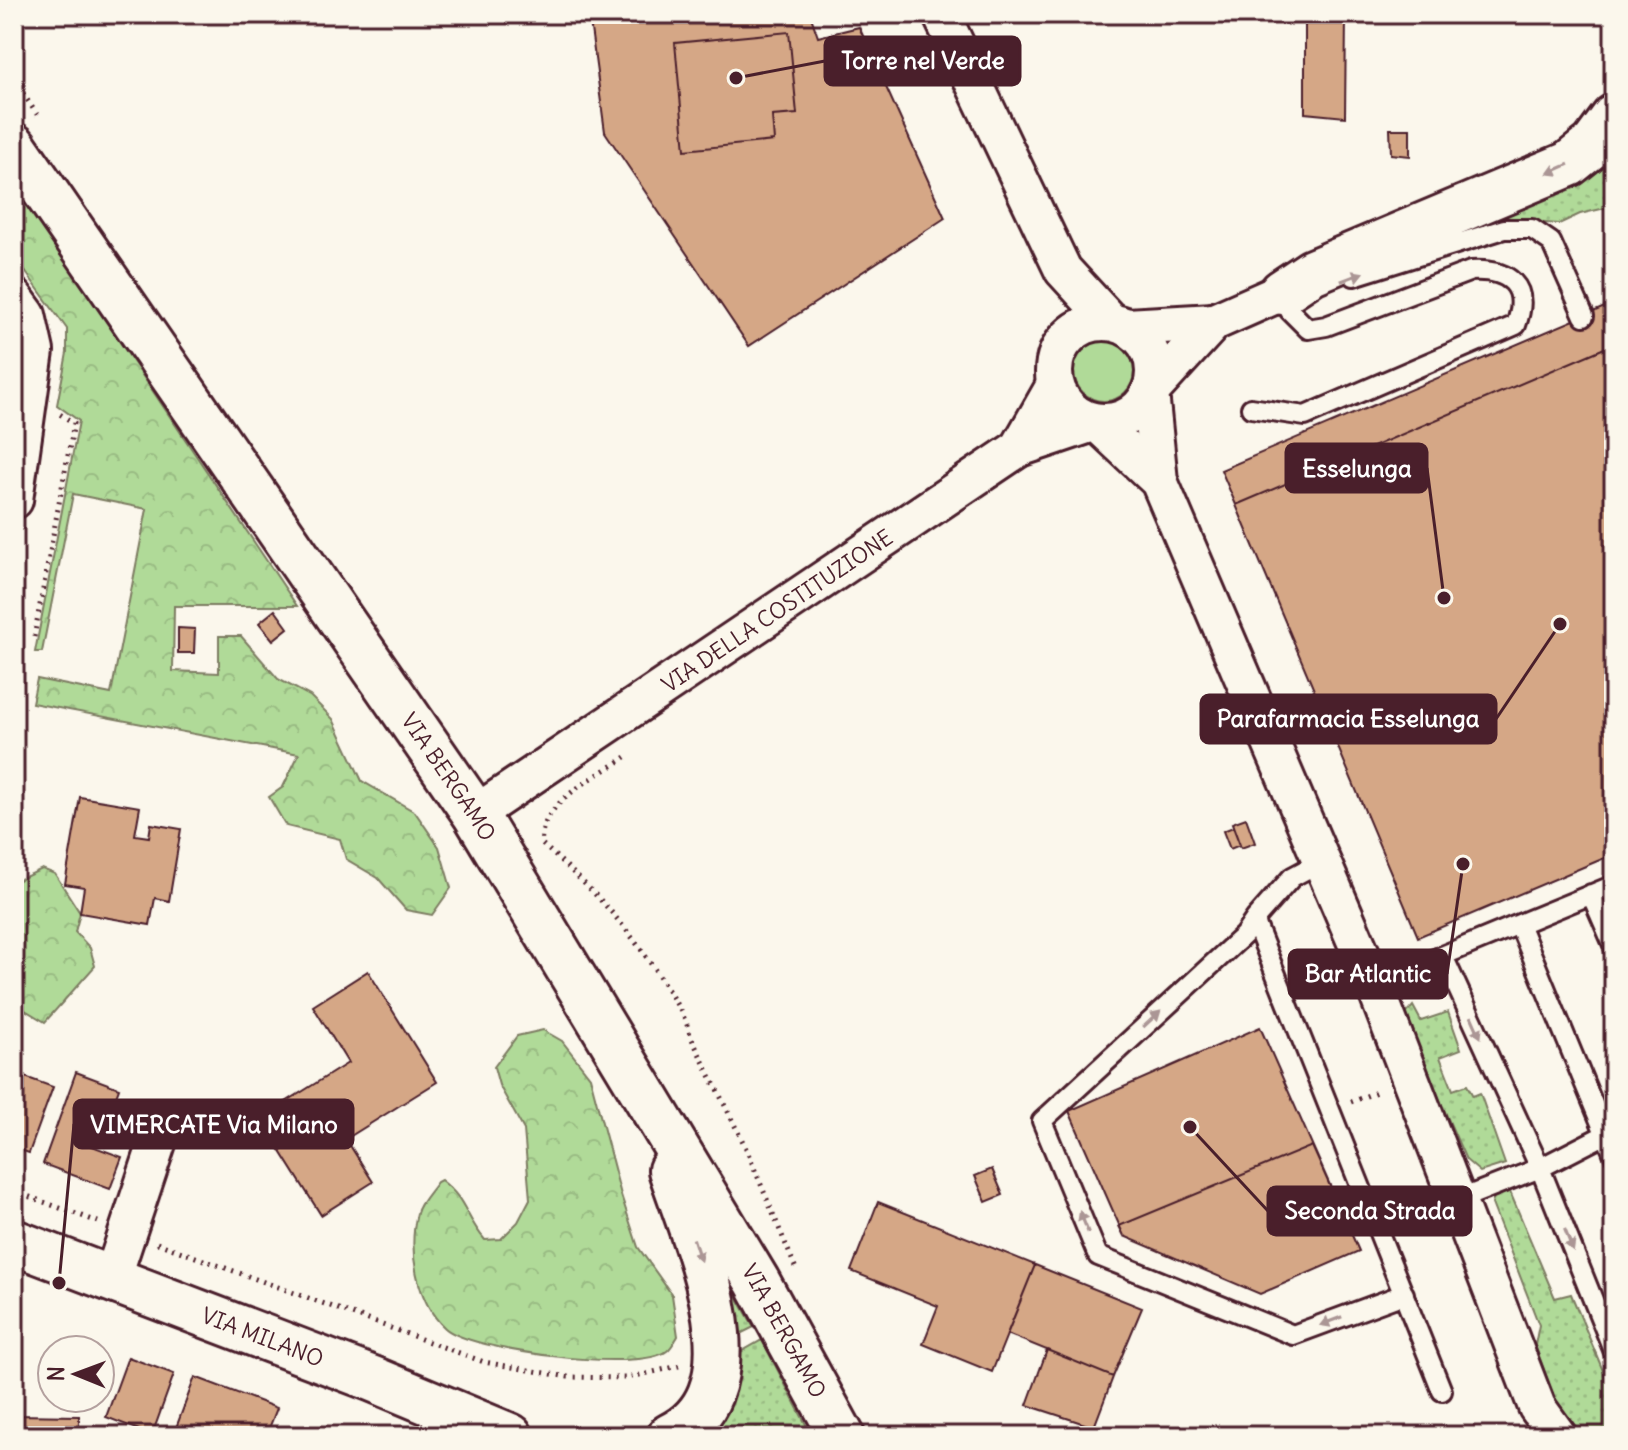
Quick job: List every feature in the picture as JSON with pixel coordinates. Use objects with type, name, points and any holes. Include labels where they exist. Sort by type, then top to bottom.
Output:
[{"type":"street","points":[[941,14],[1063,270],[1070,334]]},
{"type":"street","points":[[1159,481],[1096,422],[1069,410],[1055,385],[1055,357],[1070,334],[1082,326],[1214,322],[1282,292],[1312,272],[1569,164],[1594,144],[1614,117]]},
{"type":"street","name":"VIA BERGAMO","points":[[30,137],[475,814],[757,1281],[842,1436]]},
{"type":"street","points":[[1063,270],[1118,324],[1148,348],[1154,378],[1150,392],[1159,481],[1374,984],[1443,1206],[1535,1422],[1558,1436]]},
{"type":"street","points":[[14,297],[27,315],[35,351],[14,500]]},
{"type":"street","points":[[1019,448],[1096,422],[1113,422],[1128,417],[1214,322]]},
{"type":"street","name":"VIA DELLA COSTITUZIONE","points":[[475,814],[1019,448],[1055,385]]},
{"type":"street","points":[[647,1095],[712,1300],[718,1356],[716,1381],[710,1397],[689,1423],[670,1436]]},
{"type":"street","points":[[112,1279],[125,1232],[162,1128]]},
{"type":"street","name":"VIA MILANO","points":[[14,1242],[448,1417],[510,1436]]},
{"type":"lane","points":[[1251,408],[1305,416],[1516,325],[1522,309],[1518,290],[1506,274],[1493,270],[1471,271],[1326,326],[1308,329],[1290,311],[1282,292],[1334,284],[1504,229],[1532,229],[1551,242],[1584,316]]},
{"type":"lane","points":[[1362,251],[1422,257]]},
{"type":"lane","points":[[1322,861],[1292,877],[1244,935],[1042,1121],[1098,1256],[1293,1335],[1404,1294]]},
{"type":"lane","points":[[1374,984],[1614,885]]},
{"type":"lane","points":[[1591,894],[1614,947]]},
{"type":"lane","points":[[1255,919],[1442,1391]]},
{"type":"lane","points":[[1519,924],[1610,1132],[1614,1155]]},
{"type":"lane","points":[[1443,956],[1540,1168],[1614,1352]]},
{"type":"lane","points":[[1443,1206],[1540,1168],[1610,1132]]},
{"type":"path","points":[[14,80],[30,137]]},
{"type":"path","points":[[631,754],[547,816],[541,832],[542,844],[624,924],[686,1017],[690,1035],[745,1146],[802,1283]]},
{"type":"path","points":[[547,768],[566,799]]},
{"type":"path","points":[[1373,1077],[1384,1104]]},
{"type":"path","points":[[1417,1184],[1443,1206]]},
{"type":"path","points":[[14,1191],[484,1362],[568,1377],[627,1378],[718,1356]]},
{"type":"green space","points":[[1614,143],[1614,206],[1580,214],[1559,224],[1502,220],[1475,229],[1583,177]]},
{"type":"green space","points":[[14,184],[297,606],[174,606],[173,671],[219,673],[219,636],[241,636],[278,679],[310,696],[333,719],[362,781],[415,812],[439,847],[451,888],[432,915],[406,910],[378,878],[346,859],[340,839],[286,826],[269,797],[283,787],[299,754],[32,703],[37,679],[111,694],[147,509],[73,494],[42,652],[35,652],[79,421],[57,405],[67,353],[67,329],[14,256]]},
{"type":"green space","points":[[1104,341],[1115,343],[1125,350],[1132,360],[1132,382],[1125,392],[1115,399],[1104,401],[1093,399],[1083,392],[1076,382],[1074,371],[1076,360],[1083,350],[1093,343]]},
{"type":"green space","points":[[42,869],[55,874],[80,913],[75,932],[90,948],[95,966],[45,1022],[25,1010],[14,1010],[14,882]]},
{"type":"green space","points":[[1413,1006],[1421,1021],[1448,1012],[1461,1049],[1440,1057],[1453,1090],[1467,1085],[1473,1096],[1480,1093],[1505,1164],[1480,1172],[1466,1160],[1408,1027],[1406,1014]]},
{"type":"green space","points":[[543,1030],[562,1041],[590,1077],[638,1247],[672,1295],[678,1336],[667,1351],[624,1360],[591,1359],[486,1344],[445,1328],[435,1317],[421,1290],[414,1259],[414,1227],[420,1205],[437,1182],[441,1180],[456,1194],[485,1240],[501,1239],[518,1222],[530,1199],[524,1130],[499,1085],[494,1067],[517,1036]]},
{"type":"green space","points":[[1507,1185],[1555,1298],[1571,1294],[1606,1378],[1614,1382],[1614,1436],[1578,1436],[1559,1411],[1535,1345],[1539,1325],[1492,1204],[1496,1189]]},
{"type":"green space","points":[[719,1265],[754,1327],[732,1338]]},
{"type":"green space","points":[[762,1340],[812,1436],[694,1436],[732,1357]]},
{"type":"building","points":[[589,14],[810,14],[818,37],[859,27],[945,218],[749,346],[605,132]]},
{"type":"building","points":[[1305,14],[1346,14],[1345,117],[1305,113]]},
{"type":"building","points":[[789,32],[797,114],[772,116],[774,141],[685,150],[675,43]]},
{"type":"building","points":[[1390,129],[1410,129],[1410,156],[1391,154]]},
{"type":"building","points":[[1614,303],[1614,344],[1236,505],[1221,470]]},
{"type":"building","points":[[1614,344],[1614,854],[1418,937],[1236,505]]},
{"type":"building","points":[[275,610],[288,628],[273,640],[259,623]]},
{"type":"building","points":[[178,628],[195,629],[194,653],[178,653]]},
{"type":"building","points":[[80,797],[140,807],[135,835],[149,837],[151,824],[181,829],[169,901],[155,898],[150,925],[80,913],[84,887],[65,884]]},
{"type":"building","points":[[1246,818],[1255,843],[1241,848],[1232,823]]},
{"type":"building","points":[[1233,827],[1240,845],[1230,849],[1223,831]]},
{"type":"building","points":[[368,971],[437,1082],[346,1139],[373,1182],[321,1215],[260,1118],[348,1063],[313,1006]]},
{"type":"building","points":[[1260,1027],[1359,1251],[1260,1294],[1124,1236],[1069,1111]]},
{"type":"building","points":[[76,1072],[119,1088],[109,1115],[93,1109],[81,1142],[122,1157],[110,1189],[43,1164]]},
{"type":"building","points":[[14,1073],[53,1087],[29,1153],[14,1148]]},
{"type":"building","points":[[1312,1146],[1359,1251],[1260,1294],[1124,1236],[1119,1226]]},
{"type":"building","points":[[992,1169],[1003,1195],[986,1202],[975,1176]]},
{"type":"building","points":[[878,1202],[1035,1265],[992,1372],[923,1344],[938,1306],[851,1271]]},
{"type":"building","points":[[1035,1265],[1142,1308],[1113,1377],[1007,1334]]},
{"type":"building","points":[[1047,1350],[1113,1377],[1094,1427],[1027,1405]]},
{"type":"building","points":[[128,1357],[174,1374],[152,1435],[106,1417],[107,1414],[116,1414],[116,1390]]},
{"type":"building","points":[[195,1377],[277,1408],[266,1436],[197,1436],[176,1428]]},
{"type":"building","points":[[14,1415],[79,1416],[79,1436],[14,1436]]},
{"type":"place","name":"Torre nel Verde","points":[[736,78]]},
{"type":"place","name":"Esselunga","points":[[1444,598]]},
{"type":"place","name":"Parafarmacia Esselunga","points":[[1560,624]]},
{"type":"place","name":"Bar Atlantic","points":[[1463,864]]},
{"type":"place","name":"Seconda Strada","points":[[1190,1127]]},
{"type":"place","name":"VIMERCATE Via Milano","points":[[59,1283]]}]
